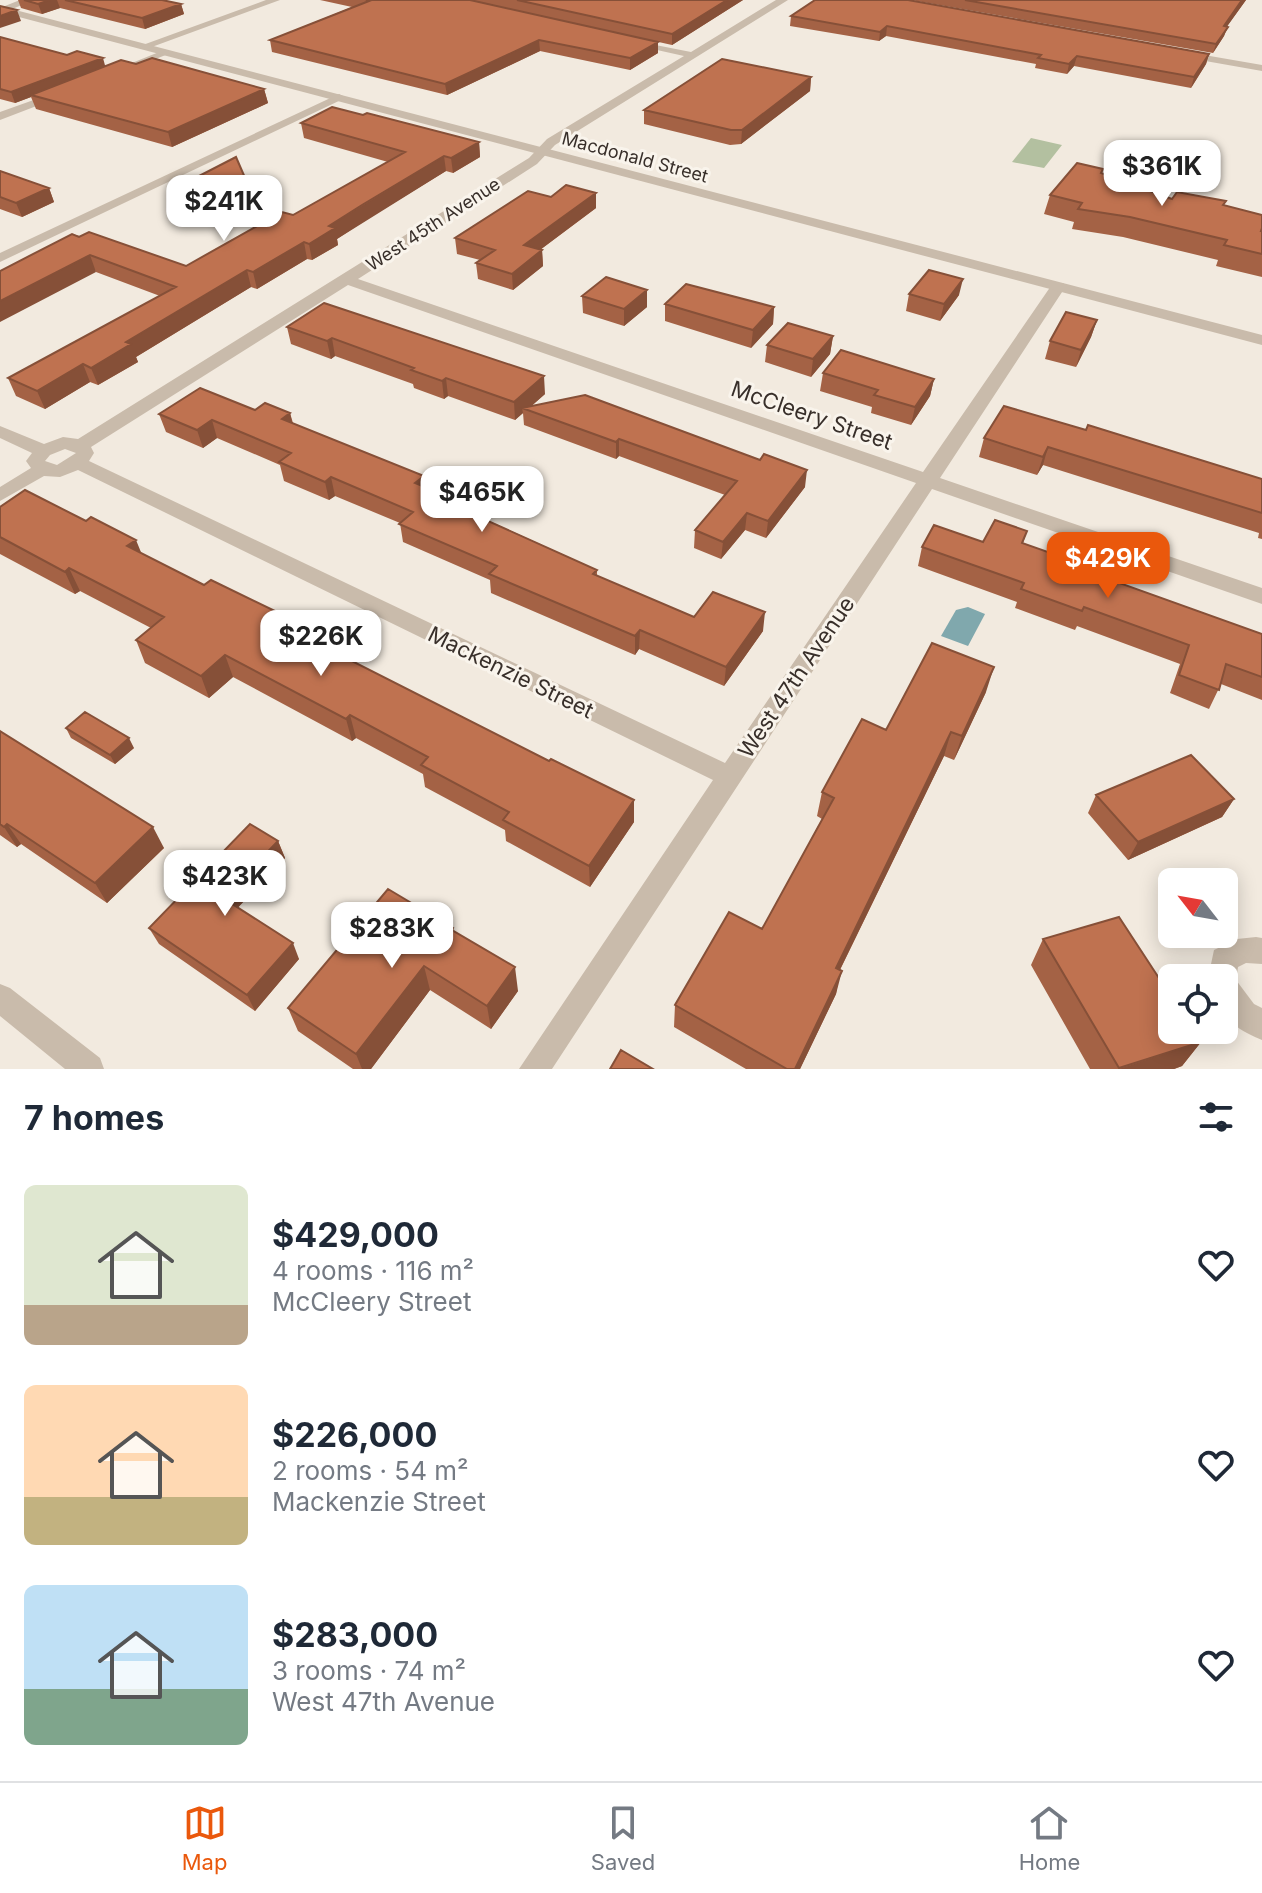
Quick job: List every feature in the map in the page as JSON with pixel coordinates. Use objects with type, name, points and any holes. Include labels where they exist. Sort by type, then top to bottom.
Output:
[{"type":"street","points":[[1,10],[29,0]]},
{"type":"street","points":[[145,46],[275,0]]},
{"type":"street","name":"West 45th Avenue","points":[[79,454],[533,161],[551,142],[783,0]]},
{"type":"street","name":"Macdonald Street","points":[[1,10],[1262,340]]},
{"type":"street","points":[[627,40],[692,55]]},
{"type":"street","points":[[1163,51],[1260,65]]},
{"type":"street","points":[[109,74],[168,52]]},
{"type":"street","points":[[0,116],[69,89]]},
{"type":"street","points":[[0,258],[339,97]]},
{"type":"street","name":"McCleery Street","points":[[347,280],[1262,596]]},
{"type":"street","name":"West 47th Avenue","points":[[534,1069],[1058,286]]},
{"type":"street","points":[[0,431],[43,460]]},
{"type":"street","points":[[0,495],[63,443],[79,454]]},
{"type":"street","name":"Mackenzie Street","points":[[79,454],[728,776]]},
{"type":"street","points":[[1224,964],[1234,952],[1247,948],[1262,951]]},
{"type":"street","points":[[0,998],[89,1069]]},
{"type":"street","points":[[1238,1006],[1244,1014],[1262,1025]]},
{"type":"green space","points":[[1031,138],[1062,145],[1044,168],[1012,162]]},
{"type":"water","points":[[968,607],[985,614],[968,646],[941,636],[956,610]]},
{"type":"building","points":[[24,0],[50,0],[38,4]]},
{"type":"building","points":[[65,0],[162,0],[181,4],[142,18]]},
{"type":"building","points":[[366,0],[470,0],[658,42],[630,58],[539,40],[445,84],[270,40],[369,1]]},
{"type":"building","points":[[517,0],[727,0],[672,34]]},
{"type":"building","points":[[815,0],[908,0],[1209,54],[1194,77],[1077,56],[1069,64],[1038,58],[1041,55],[887,26],[880,32],[791,16]]},
{"type":"building","points":[[965,0],[1242,0],[1216,44]]},
{"type":"building","points":[[0,6],[17,10],[0,16]]},
{"type":"building","points":[[0,37],[67,55],[77,51],[103,58],[11,92],[0,89]]},
{"type":"building","points":[[152,58],[264,89],[168,132],[31,95],[121,60],[136,64]]},
{"type":"building","points":[[722,59],[811,77],[742,130],[644,110]]},
{"type":"building","points":[[332,107],[479,142],[451,158],[444,156],[362,205],[329,226],[335,228],[309,244],[304,242],[253,272],[247,270],[126,342],[131,344],[91,368],[83,364],[37,391],[8,378],[176,287],[90,255],[0,301],[0,271],[72,234],[79,237],[89,232],[186,266],[282,212],[293,215],[405,152],[301,123]]},
{"type":"building","points":[[236,157],[246,180],[232,187],[197,177]]},
{"type":"building","points":[[1077,163],[1103,169],[1101,173],[1172,199],[1177,192],[1226,201],[1223,205],[1262,215],[1262,254],[1224,245],[1227,240],[1130,217],[1078,209],[1082,203],[1050,195]]},
{"type":"building","points":[[0,171],[49,188],[16,203],[0,197]]},
{"type":"building","points":[[566,185],[596,193],[524,245],[542,250],[512,274],[476,263],[495,250],[455,238],[528,191],[551,197]]},
{"type":"building","points":[[929,270],[963,279],[944,304],[909,294]]},
{"type":"building","points":[[606,277],[647,290],[624,309],[582,296]]},
{"type":"building","points":[[686,284],[774,307],[753,330],[665,304]]},
{"type":"building","points":[[324,303],[544,376],[514,402],[446,378],[442,381],[332,338],[327,341],[287,327]]},
{"type":"building","points":[[1066,312],[1097,320],[1081,350],[1050,341]]},
{"type":"building","points":[[788,323],[833,336],[813,359],[767,345]]},
{"type":"building","points":[[841,350],[934,379],[915,407],[874,395],[878,390],[823,373]]},
{"type":"building","points":[[200,388],[255,410],[265,403],[290,413],[282,419],[424,476],[415,483],[464,503],[459,508],[597,570],[593,574],[694,617],[713,592],[765,612],[726,667],[640,630],[635,636],[489,574],[497,566],[399,524],[413,512],[331,477],[325,482],[279,462],[291,453],[212,420],[197,430],[159,414]]},
{"type":"building","points":[[585,395],[760,460],[764,454],[807,470],[768,521],[747,513],[723,542],[695,530],[737,481],[522,408]]},
{"type":"building","points":[[1004,406],[1086,430],[1088,425],[1262,479],[1262,513],[1048,447],[1043,457],[984,438]]},
{"type":"building","points":[[25,490],[86,521],[91,517],[136,540],[127,546],[204,585],[211,580],[275,611],[267,618],[549,761],[551,759],[634,800],[589,866],[503,820],[509,812],[421,765],[428,757],[350,715],[346,719],[225,655],[201,676],[136,640],[164,617],[69,568],[65,572],[0,537],[0,507]]},
{"type":"building","points":[[995,520],[1027,531],[1022,543],[1099,570],[1097,575],[1262,634],[1262,677],[1226,664],[1219,690],[1179,675],[1189,645],[1084,607],[1082,611],[1021,589],[1024,583],[922,547],[934,525],[983,542]]},
{"type":"building","points":[[932,643],[994,667],[962,736],[951,732],[836,968],[842,971],[795,1069],[787,1069],[675,1005],[729,912],[762,929],[834,798],[822,792],[862,719],[886,730]]},
{"type":"building","points":[[85,712],[129,738],[110,755],[66,728]]},
{"type":"building","points":[[0,731],[153,827],[95,883],[7,824],[4,827],[0,824]]},
{"type":"building","points":[[1191,755],[1234,799],[1138,842],[1096,795]]},
{"type":"building","points":[[250,824],[278,841],[223,898],[293,943],[247,995],[149,928]]},
{"type":"building","points":[[388,889],[515,967],[487,1006],[424,966],[356,1054],[288,1008]]},
{"type":"building","points":[[1119,917],[1158,977],[1158,1044],[1195,1044],[1119,1068],[1043,939]]},
{"type":"building","points":[[621,1050],[653,1069],[610,1069]]}]
